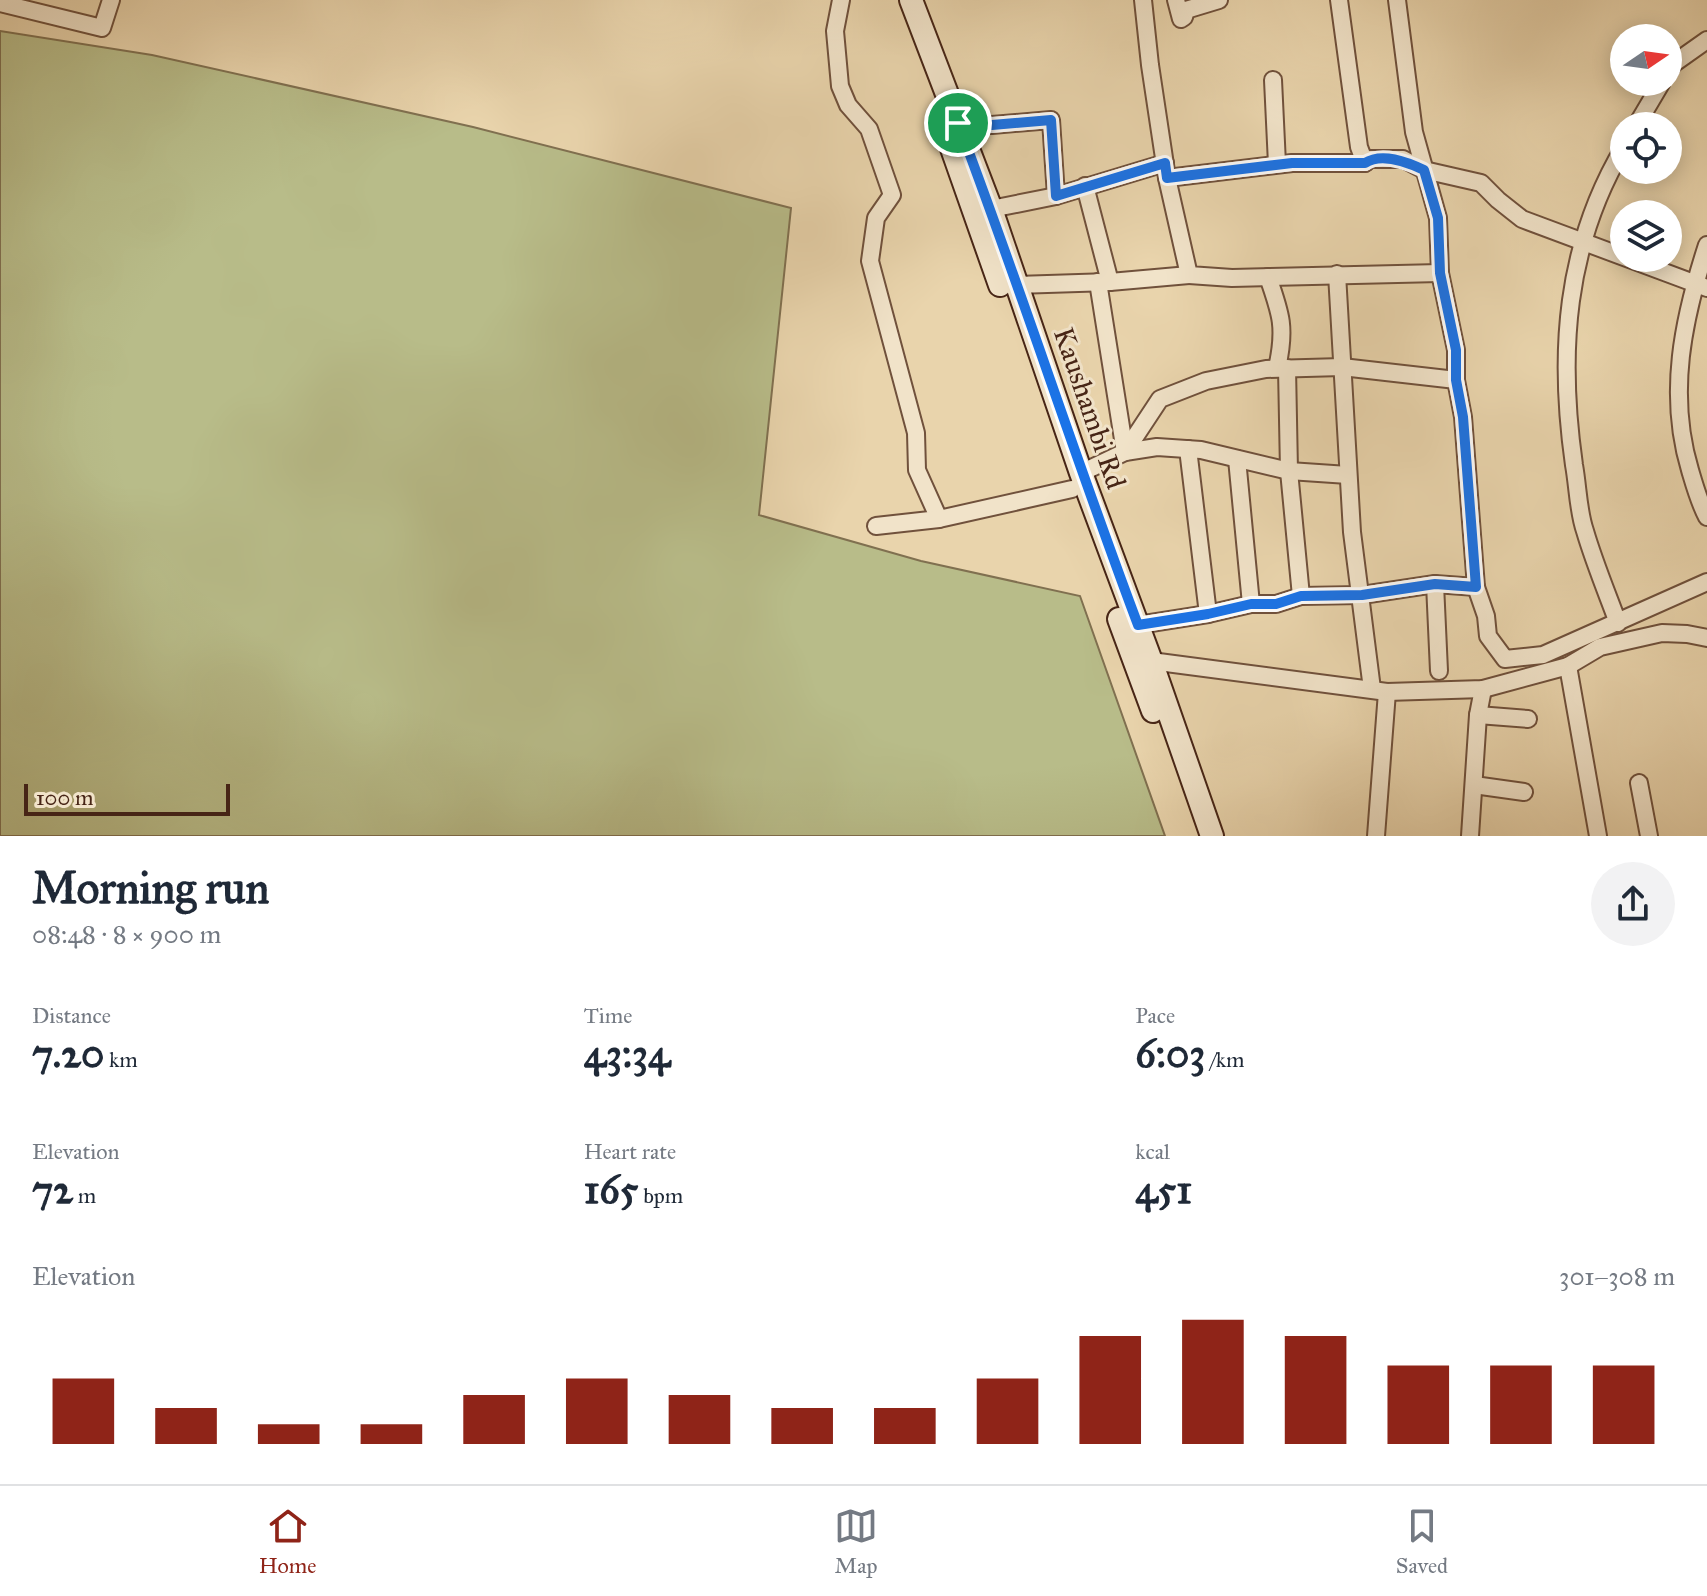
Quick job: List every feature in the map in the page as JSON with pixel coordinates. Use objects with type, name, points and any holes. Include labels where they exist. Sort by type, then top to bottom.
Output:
[{"type":"main road","points":[[898,0],[1076,481],[1198,836]]},
{"type":"main road","name":"Kaushambi Rd","points":[[911,0],[991,209],[1076,481],[1138,625],[1212,836]]},
{"type":"street","points":[[0,3],[33,5],[102,28],[111,0]]},
{"type":"street","points":[[841,0],[835,31],[840,86],[848,105],[869,129],[892,195],[876,218],[870,261],[916,433],[917,470],[939,519]]},
{"type":"street","points":[[1143,0],[1166,170],[1189,275]]},
{"type":"street","points":[[1176,0],[1181,19],[1186,10],[1219,0]]},
{"type":"street","points":[[1339,0],[1359,147],[1365,163]]},
{"type":"street","points":[[1397,0],[1414,132],[1438,218],[1440,273],[1456,350],[1456,380],[1463,417],[1476,587],[1486,616],[1488,636],[1505,659],[1543,655],[1707,582]]},
{"type":"street","points":[[1682,58],[1707,40]]},
{"type":"street","points":[[1273,80],[1277,164]]},
{"type":"street","points":[[958,123],[992,125],[1051,120],[1056,196]]},
{"type":"street","points":[[991,209],[1166,170],[1403,159],[1424,170],[1481,183],[1522,219],[1700,286]]},
{"type":"street","points":[[1610,171],[1582,242],[1567,322],[1568,419],[1584,529],[1618,623]]},
{"type":"street","points":[[1085,186],[1104,282],[1125,452]]},
{"type":"street","points":[[1707,245],[1700,286],[1682,337],[1677,388],[1682,445],[1700,505],[1707,517]]},
{"type":"street","points":[[1016,285],[1189,275],[1232,278],[1440,273]]},
{"type":"street","points":[[1337,274],[1352,532],[1380,690],[1376,836]]},
{"type":"street","points":[[1268,277],[1282,315],[1282,368],[1301,596]]},
{"type":"street","points":[[1125,452],[1160,399],[1206,381],[1282,368],[1342,367],[1456,380]]},
{"type":"street","points":[[876,526],[939,519],[1076,481],[1125,452],[1157,447],[1188,449],[1289,471],[1348,475]]},
{"type":"street","points":[[1188,449],[1208,614]]},
{"type":"street","points":[[1237,459],[1251,604]]},
{"type":"street","points":[[1138,625],[1251,604],[1276,604],[1301,596],[1362,595],[1435,584],[1476,587]]},
{"type":"street","points":[[1435,584],[1439,671]]},
{"type":"street","points":[[1151,661],[1380,690],[1483,689],[1568,666],[1600,647],[1662,633],[1707,638]]},
{"type":"street","points":[[1568,666],[1598,836]]},
{"type":"street","points":[[1470,836],[1478,715],[1483,689]]},
{"type":"street","points":[[1478,715],[1528,719]]},
{"type":"street","points":[[1639,783],[1649,836]]},
{"type":"street","points":[[1474,785],[1524,792]]},
{"type":"green space","points":[[0,31],[152,55],[473,127],[791,208],[759,515],[921,561],[1080,596],[1165,836],[0,836]]},
{"type":"route","points":[[1051,120],[1056,196],[1165,163],[1167,178],[1292,163],[1365,163],[1370,159],[1403,159],[1424,170],[1438,218],[1440,273],[1456,350],[1456,380],[1463,417],[1476,587],[1435,584],[1362,595],[1301,596],[1276,604],[1251,604],[1138,625],[958,123],[992,125],[1051,120]]}]
